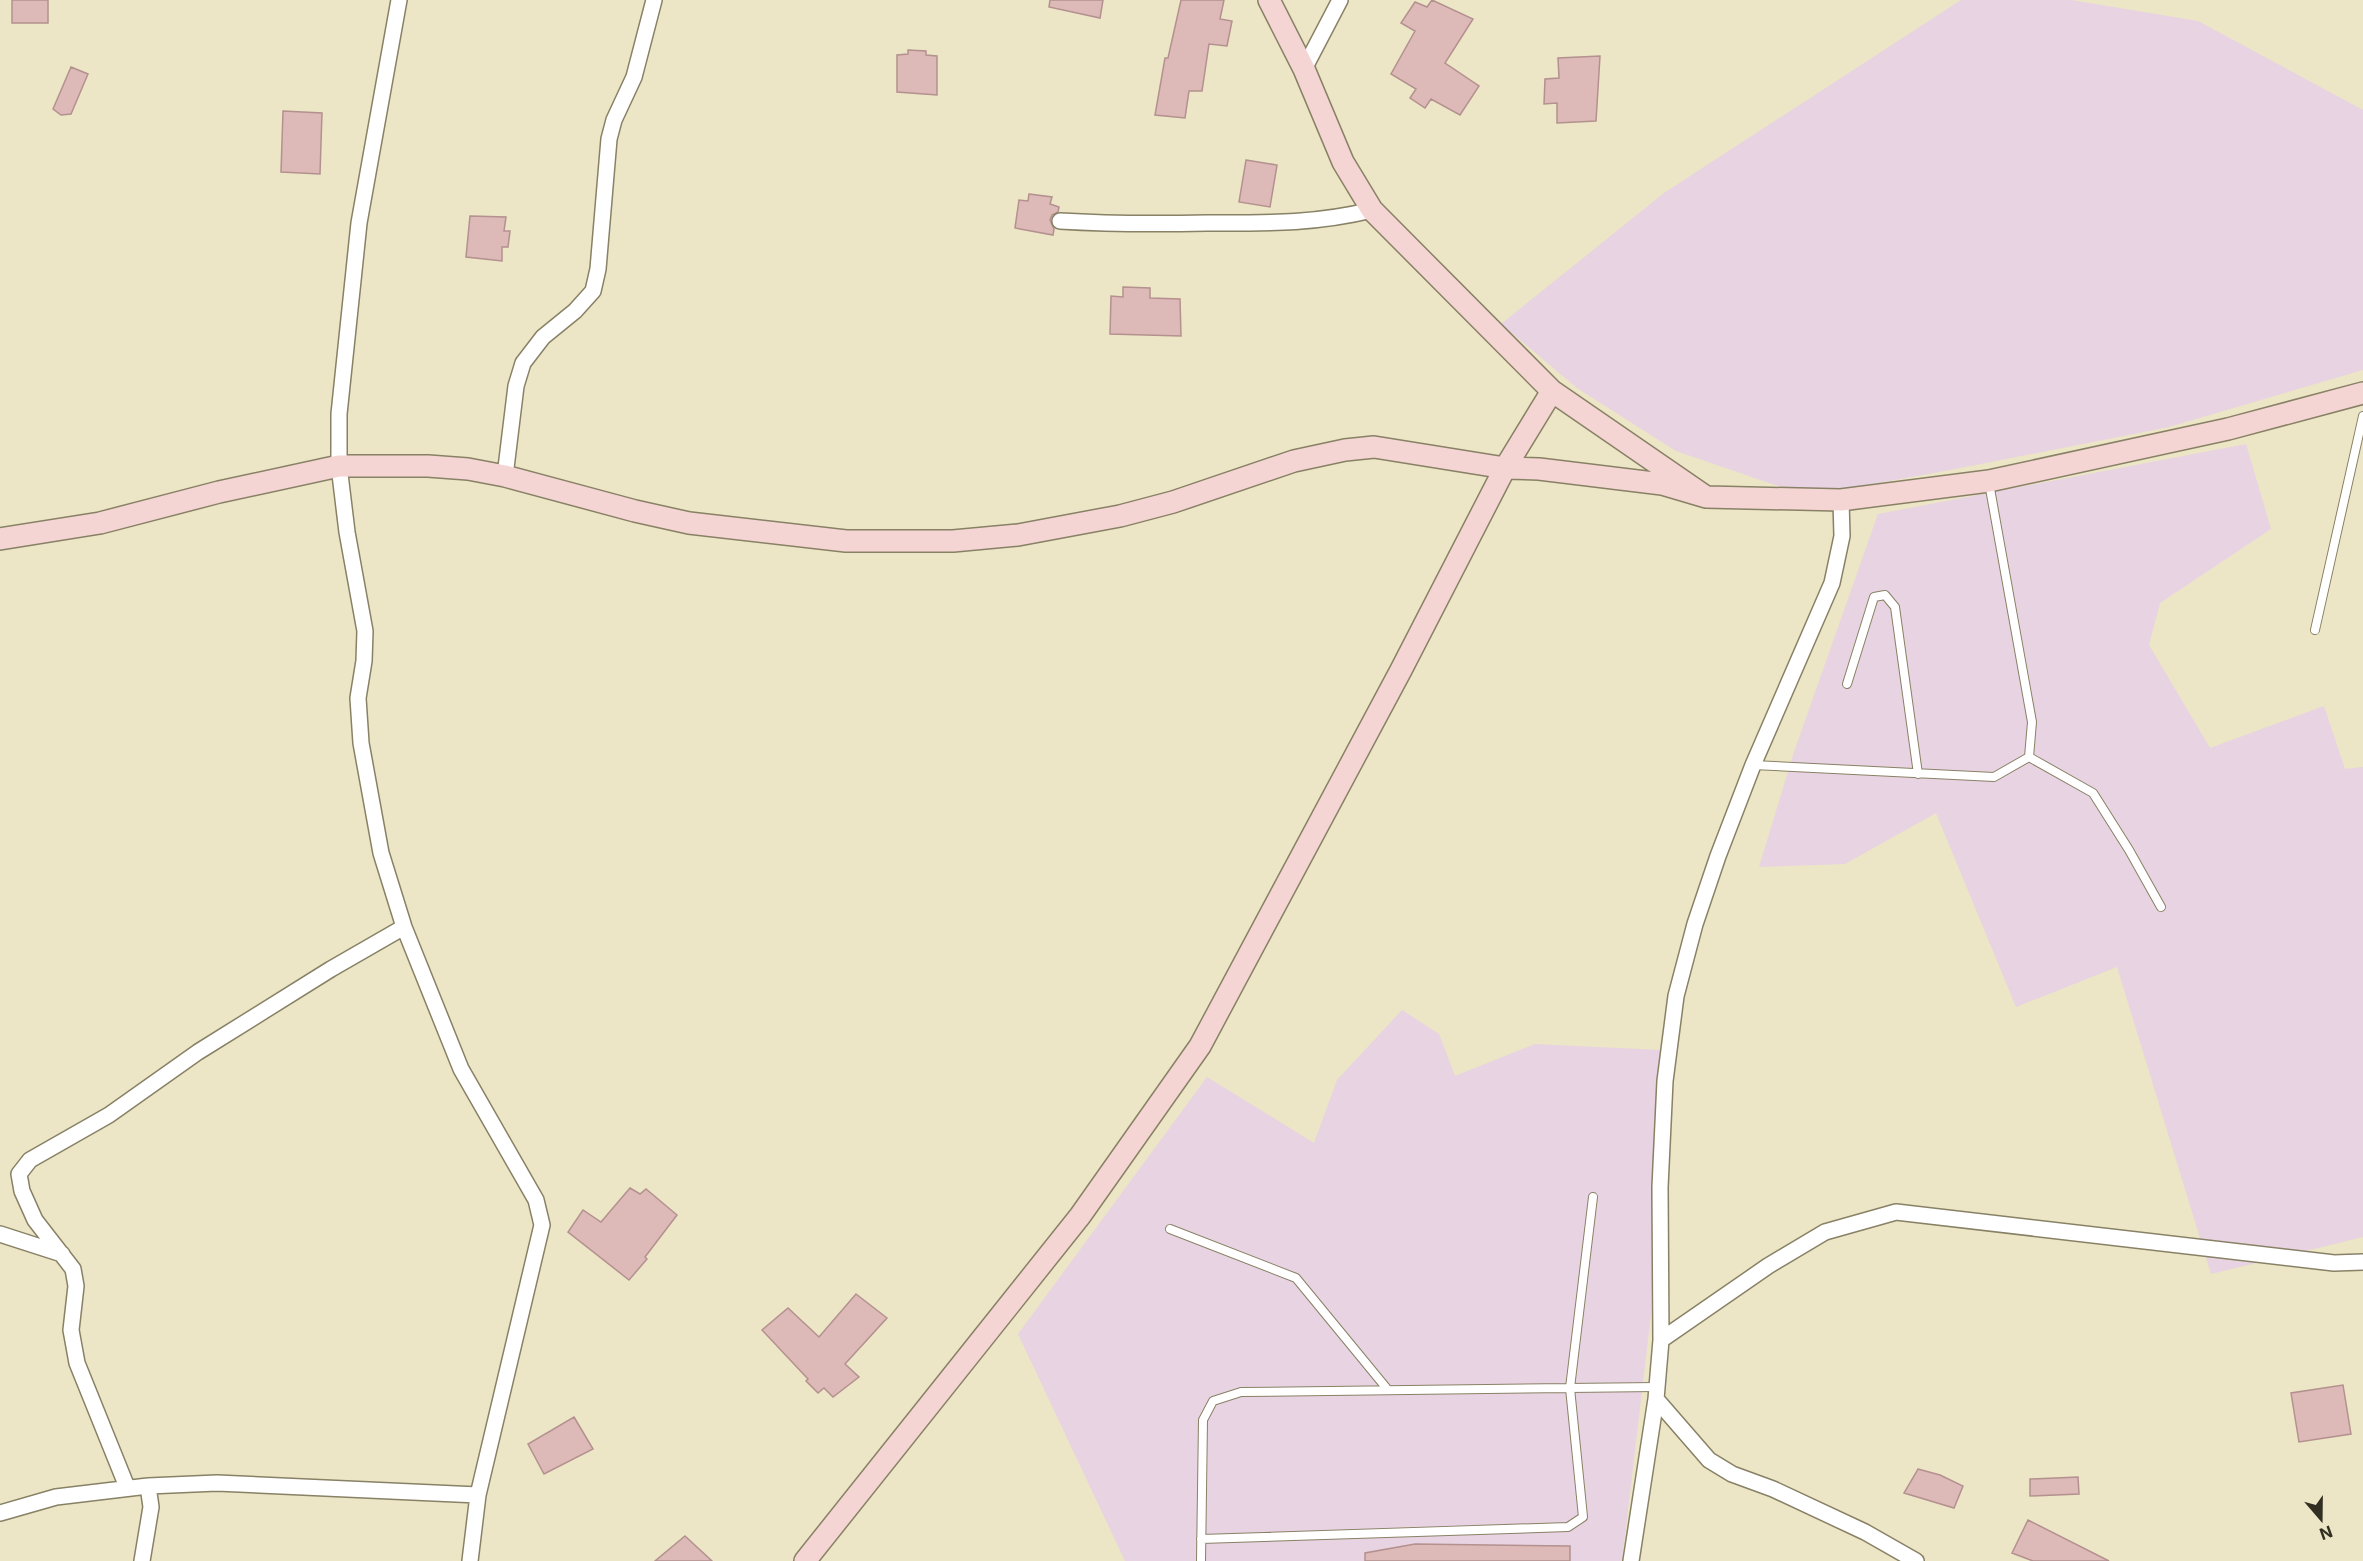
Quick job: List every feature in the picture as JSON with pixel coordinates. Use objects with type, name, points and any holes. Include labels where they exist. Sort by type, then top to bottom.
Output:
[{"type":"street","points":[[399,0],[359,223],[339,414],[339,466],[347,532],[366,631],[358,698],[361,743],[381,853],[404,927],[461,1069],[536,1200],[542,1225],[478,1495],[470,1561]]},
{"type":"street","points":[[505,476],[516,386],[523,363],[543,337],[575,311],[593,291],[598,269],[609,139],[614,120],[634,77],[654,0]]},
{"type":"street","points":[[1269,0],[1304,69],[1343,162],[1372,210],[1552,391],[1706,497]]},
{"type":"street","points":[[1304,69],[1340,0]]},
{"type":"street","points":[[1060,221],[1105,224],[1287,223],[1335,219],[1372,210]]},
{"type":"street","points":[[805,1561],[1080,1216],[1200,1046],[1505,468],[1552,391]]},
{"type":"street","points":[[0,539],[100,523],[219,492],[339,466],[468,469],[505,476],[689,523],[846,542],[953,541],[1018,535],[1120,516],[1173,502],[1294,461],[1345,450],[1374,447],[1505,468],[1539,469],[1662,484],[1706,497],[1841,500],[1989,481],[2228,429],[2363,393]]},
{"type":"street","points":[[1631,1561],[1657,1393],[1661,1340],[1661,1176],[1665,1081],[1676,996],[1699,913],[1754,765],[1832,583],[1842,536],[1841,500]]},
{"type":"street","points":[[128,1487],[77,1363],[71,1330],[76,1286],[73,1269],[35,1220],[22,1191],[18,1174],[30,1160],[110,1115],[198,1052],[331,969],[404,927]]},
{"type":"street","points":[[1661,1340],[1768,1266],[1825,1232],[1896,1212],[2334,1263],[2363,1262]]},
{"type":"street","points":[[0,1234],[62,1254]]},
{"type":"street","points":[[1657,1393],[1708,1460],[1732,1474],[1773,1489],[1865,1532],[1916,1561]]},
{"type":"street","points":[[0,1514],[56,1497],[128,1487],[217,1483],[478,1495]]},
{"type":"street","points":[[142,1561],[151,1507],[148,1486]]},
{"type":"lane","points":[[2315,630],[2363,416]]},
{"type":"lane","points":[[1989,481],[2032,722],[2029,757]]},
{"type":"lane","points":[[1847,684],[1874,597],[1885,595],[1895,607],[1918,774]]},
{"type":"lane","points":[[1754,765],[1994,777],[2029,757]]},
{"type":"lane","points":[[2029,757],[2093,793],[2161,907]]},
{"type":"lane","points":[[1201,1539],[1568,1527],[1582,1517],[1570,1388],[1593,1197]]},
{"type":"lane","points":[[1170,1229],[1296,1278],[1388,1390]]},
{"type":"lane","points":[[1201,1561],[1203,1420],[1213,1401],[1240,1392],[1570,1388],[1657,1393]]},
{"type":"shaded area","points":[[1961,0],[2071,0],[2198,21],[2363,110],[2363,370],[2169,427],[1807,496],[1676,451],[1577,388],[1501,324],[1664,193]]},
{"type":"shaded area","points":[[2246,444],[2271,529],[2160,603],[2149,645],[2210,748],[2324,706],[2345,769],[2363,767],[2363,1237],[2211,1274],[2117,967],[2016,1007],[1936,813],[1845,864],[1759,867],[1794,752],[1878,514]]},
{"type":"shaded area","points":[[1402,1010],[1439,1034],[1455,1076],[1535,1044],[1661,1050],[1651,1314],[1622,1561],[1125,1561],[1018,1334],[1207,1077],[1314,1143],[1337,1080]]},
{"type":"building","points":[[12,0],[48,0],[48,23],[12,23]]},
{"type":"building","points":[[1050,0],[1103,0],[1100,18],[1049,7]]},
{"type":"building","points":[[1181,0],[1224,0],[1220,19],[1232,21],[1227,46],[1209,44],[1202,91],[1189,91],[1185,118],[1155,115],[1165,58],[1168,58]]},
{"type":"building","points":[[1432,0],[1473,19],[1445,63],[1479,86],[1460,115],[1431,99],[1425,108],[1410,98],[1416,89],[1391,74],[1415,31],[1401,23],[1415,2],[1427,7]]},
{"type":"building","points":[[908,50],[926,51],[926,55],[937,56],[937,95],[897,92],[897,55],[908,54]]},
{"type":"building","points":[[1600,56],[1596,121],[1557,123],[1557,103],[1544,104],[1545,79],[1559,78],[1558,58]]},
{"type":"building","points":[[71,67],[88,74],[71,114],[61,115],[53,109]]},
{"type":"building","points":[[283,111],[322,113],[320,174],[281,172]]},
{"type":"building","points":[[1246,160],[1277,165],[1270,207],[1239,202]]},
{"type":"building","points":[[1029,194],[1052,197],[1050,204],[1059,207],[1058,212],[1052,215],[1050,220],[1054,229],[1053,235],[1015,228],[1019,200],[1028,201]]},
{"type":"building","points":[[470,216],[506,217],[504,231],[510,231],[508,247],[502,247],[502,261],[466,257]]},
{"type":"building","points":[[1123,287],[1150,288],[1150,298],[1180,299],[1181,336],[1110,334],[1111,296],[1123,297]]},
{"type":"building","points":[[630,1188],[640,1194],[646,1189],[677,1215],[645,1257],[647,1259],[629,1280],[568,1232],[583,1210],[601,1222]]},
{"type":"building","points":[[856,1294],[887,1318],[845,1364],[859,1377],[833,1397],[824,1388],[818,1393],[806,1381],[808,1379],[762,1330],[788,1308],[819,1337]]},
{"type":"building","points":[[2343,1385],[2351,1434],[2299,1442],[2291,1393]]},
{"type":"building","points":[[574,1417],[593,1449],[544,1474],[528,1444]]},
{"type":"building","points":[[1918,1469],[1940,1475],[1963,1486],[1954,1508],[1904,1493]]},
{"type":"building","points":[[2078,1477],[2079,1494],[2030,1496],[2030,1479]]},
{"type":"building","points":[[2028,1520],[2109,1561],[2033,1561],[2012,1553]]},
{"type":"building","points":[[685,1536],[712,1561],[655,1561]]},
{"type":"building","points":[[1415,1544],[1570,1546],[1570,1561],[1365,1561],[1365,1553]]}]
